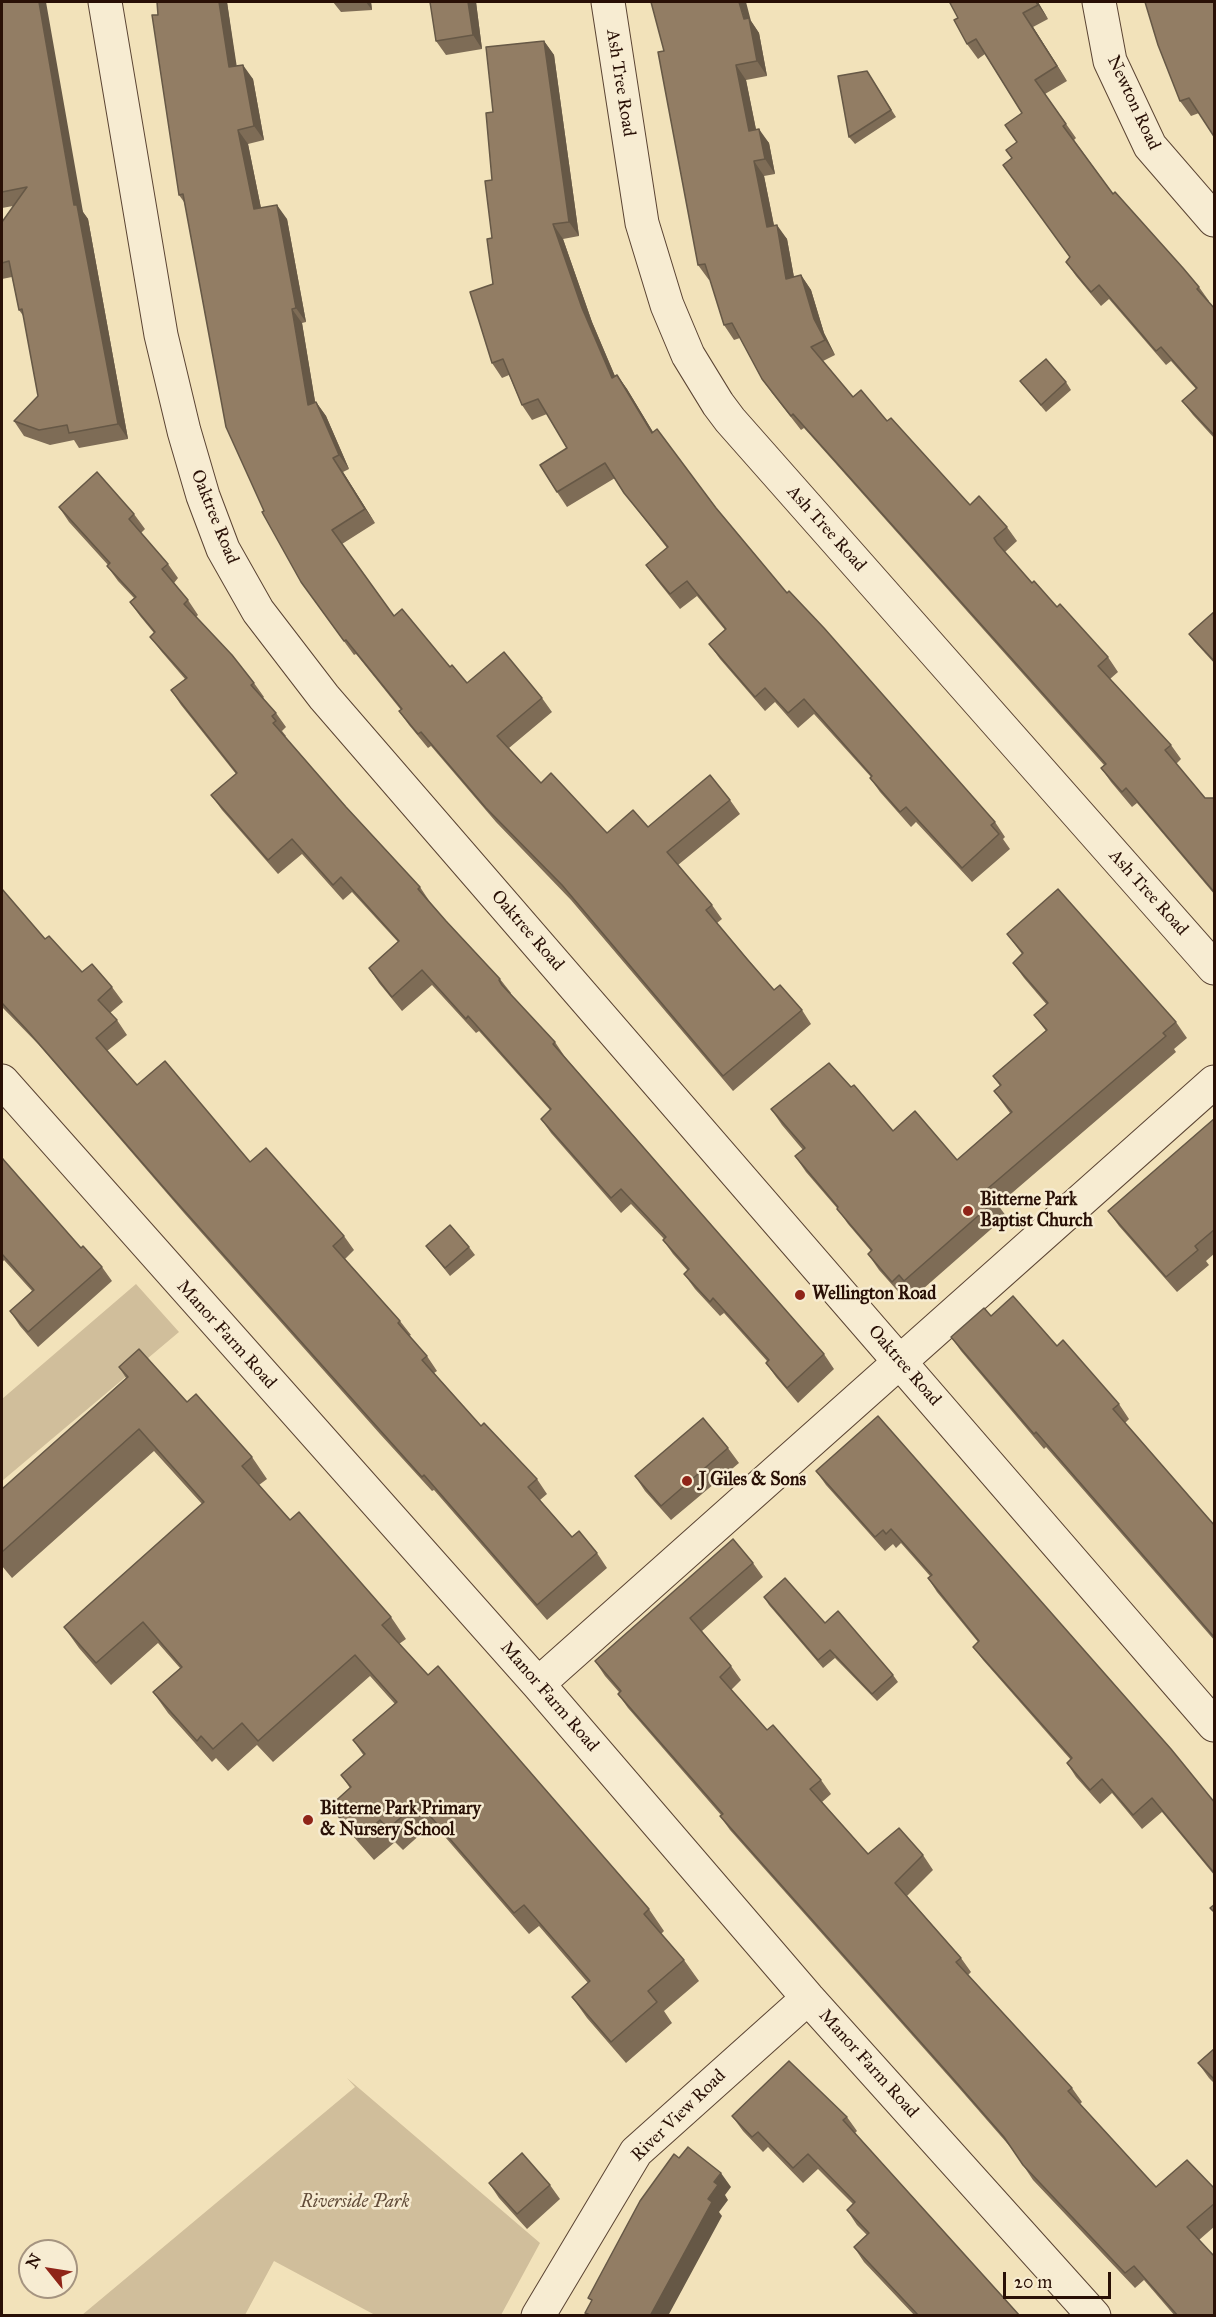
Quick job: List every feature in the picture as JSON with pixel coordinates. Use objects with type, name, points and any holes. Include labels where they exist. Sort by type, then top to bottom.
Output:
[{"type":"street","name":"Oaktree Road","points":[[105,2],[161,335],[184,431],[203,496],[222,549],[258,611],[324,697],[1215,1725]]},
{"type":"street","name":"Ash Tree Road","points":[[608,2],[645,233],[667,305],[688,355],[718,404],[1215,968]]},
{"type":"street","name":"Newton Road","points":[[1098,2],[1110,61],[1150,146],[1215,220]]},
{"type":"street","name":"Manor Farm Road","points":[[2,1082],[538,1684],[808,1998],[1094,2316]]},
{"type":"street","points":[[538,1684],[1215,1082]]},
{"type":"street","name":"River View Road","points":[[538,2316],[636,2152],[808,1998]]},
{"type":"green space","points":[[136,1284],[179,1332],[2,1481],[2,1399]]},
{"type":"green space","name":"Riverside Park","points":[[347,2078],[540,2243],[501,2315],[375,2315],[274,2261],[245,2315],[82,2315],[355,2087]]},
{"type":"building","points":[[2,2],[39,2],[74,205],[77,205],[118,424],[69,433],[67,425],[39,430],[14,421],[38,396],[22,309],[19,310],[9,261],[2,263],[2,222],[27,187],[2,192]]},
{"type":"building","points":[[157,2],[219,2],[229,67],[243,65],[254,126],[238,130],[254,209],[277,205],[296,308],[292,309],[308,405],[316,402],[339,455],[333,458],[365,509],[332,530],[394,616],[402,609],[450,667],[452,665],[467,683],[504,652],[542,698],[497,736],[541,783],[551,773],[607,833],[633,810],[648,827],[710,775],[730,800],[667,852],[712,905],[706,910],[747,959],[774,990],[780,985],[802,1010],[723,1076],[562,885],[486,808],[421,732],[418,734],[399,711],[402,709],[346,640],[344,641],[301,582],[262,512],[264,511],[226,427],[183,194],[179,195],[152,15],[158,15]]},
{"type":"building","points":[[430,2],[468,2],[473,35],[436,41]]},
{"type":"building","points":[[651,2],[739,2],[744,19],[749,18],[757,61],[736,65],[749,131],[759,129],[765,159],[754,161],[767,227],[777,225],[786,279],[801,275],[814,319],[825,340],[811,347],[853,397],[861,390],[887,421],[891,418],[970,505],[979,496],[1007,527],[994,538],[997,543],[1032,583],[1034,581],[1057,607],[1060,604],[1108,657],[1098,666],[1171,745],[1165,750],[1205,798],[1215,798],[1215,893],[1126,788],[1122,792],[1101,768],[1106,764],[793,414],[791,416],[762,379],[732,323],[724,325],[705,264],[698,265],[658,52],[664,51]]},
{"type":"building","points":[[1036,2],[1038,5],[1023,13],[1057,66],[1035,80],[1066,124],[1063,126],[1113,194],[1115,192],[1183,268],[1199,287],[1197,289],[1215,309],[1215,436],[1182,401],[1197,388],[1161,347],[1156,351],[1099,285],[1091,292],[1066,262],[1070,257],[1003,165],[1012,158],[1006,150],[1017,142],[1005,125],[1022,113],[976,39],[967,44],[954,20],[958,18],[950,3]]},
{"type":"building","points":[[1145,2],[1215,2],[1215,138],[1189,98],[1180,101],[1158,45]]},
{"type":"building","points":[[544,41],[569,222],[553,224],[582,308],[612,378],[617,375],[652,433],[657,429],[716,508],[787,593],[789,591],[824,628],[995,822],[991,825],[999,834],[962,868],[906,807],[900,812],[870,778],[872,776],[804,699],[788,713],[765,688],[755,697],[709,644],[726,629],[687,581],[670,594],[646,565],[668,547],[624,493],[605,463],[557,492],[540,465],[567,448],[538,399],[522,405],[503,359],[492,363],[470,292],[493,284],[487,239],[492,238],[485,181],[492,180],[486,113],[493,112],[486,47]]},
{"type":"building","points":[[867,71],[891,110],[849,137],[838,76]]},
{"type":"building","points":[[1046,359],[1066,382],[1041,405],[1020,381]]},
{"type":"building","points":[[97,472],[134,514],[129,519],[168,564],[162,569],[188,600],[184,604],[232,655],[254,683],[251,685],[276,713],[272,716],[276,721],[273,723],[420,887],[418,889],[500,979],[502,985],[555,1042],[553,1044],[824,1354],[787,1388],[766,1363],[769,1360],[713,1298],[710,1302],[684,1274],[689,1269],[663,1240],[666,1237],[621,1189],[611,1198],[541,1119],[551,1109],[468,1016],[466,1019],[422,970],[392,997],[369,968],[399,941],[341,877],[333,885],[292,839],[268,860],[211,795],[237,773],[171,690],[187,678],[150,637],[155,632],[130,602],[136,597],[107,566],[110,563],[59,507]]},
{"type":"building","points":[[1215,611],[1215,662],[1189,634]]},
{"type":"building","points":[[2,889],[45,939],[49,936],[82,972],[92,964],[112,987],[98,1000],[117,1020],[96,1038],[137,1085],[165,1061],[250,1162],[266,1148],[344,1236],[333,1246],[400,1321],[398,1323],[427,1356],[422,1360],[481,1426],[484,1423],[537,1479],[528,1487],[572,1537],[579,1531],[597,1553],[537,1605],[424,1475],[422,1477],[370,1419],[2,1003]]},
{"type":"building","points":[[1058,889],[1176,1022],[1163,1033],[1166,1036],[986,1190],[995,1201],[904,1281],[899,1275],[892,1282],[868,1254],[872,1250],[795,1156],[805,1148],[771,1109],[829,1063],[851,1087],[854,1085],[893,1131],[915,1111],[957,1160],[1012,1112],[994,1091],[1001,1085],[993,1076],[1047,1030],[1034,1015],[1048,1003],[1013,963],[1023,953],[1007,934]]},
{"type":"building","points":[[1215,1118],[1215,1229],[1195,1246],[1198,1250],[1166,1277],[1108,1211]]},
{"type":"building","points":[[2,1158],[81,1248],[83,1246],[102,1267],[28,1332],[10,1311],[34,1290],[2,1254]]},
{"type":"building","points":[[450,1225],[469,1247],[445,1268],[426,1246]]},
{"type":"building","points":[[1013,1296],[1057,1346],[1063,1340],[1119,1404],[1113,1409],[1215,1526],[1215,1638],[951,1337],[984,1308],[991,1316]]},
{"type":"building","points":[[139,1349],[187,1402],[196,1394],[252,1457],[242,1466],[290,1520],[299,1512],[391,1617],[382,1625],[428,1675],[438,1666],[649,1909],[644,1914],[684,1960],[648,1991],[657,2002],[611,2042],[572,1997],[590,1981],[524,1905],[514,1913],[418,1802],[388,1829],[380,1820],[359,1839],[330,1806],[351,1787],[341,1775],[365,1754],[353,1740],[397,1702],[355,1655],[258,1741],[242,1723],[213,1749],[201,1736],[197,1741],[153,1692],[182,1667],[143,1622],[96,1663],[64,1627],[204,1502],[139,1429],[2,1552],[2,1489],[128,1377],[119,1367]]},
{"type":"building","points":[[878,1416],[1171,1749],[1215,1803],[1215,1874],[1152,1798],[1133,1815],[1102,1779],[1090,1790],[1067,1763],[1072,1758],[973,1647],[979,1641],[928,1578],[932,1575],[891,1529],[886,1534],[883,1530],[875,1537],[816,1471]]},
{"type":"building","points":[[703,1418],[728,1448],[661,1506],[635,1476]]},
{"type":"building","points":[[733,1539],[753,1563],[690,1618],[731,1666],[720,1677],[767,1730],[773,1725],[821,1780],[810,1789],[868,1854],[899,1828],[923,1855],[895,1883],[961,1958],[956,1962],[1072,2088],[1068,2091],[1156,2187],[1187,2160],[1215,2189],[1215,2203],[1187,2227],[1215,2257],[1215,2316],[1178,2316],[1134,2266],[1125,2273],[1023,2165],[1004,2137],[720,1816],[723,1814],[618,1694],[621,1691],[595,1661]]},
{"type":"building","points":[[785,1578],[825,1623],[838,1611],[893,1675],[872,1694],[830,1650],[818,1660],[764,1597]]},
{"type":"building","points":[[1215,2048],[1215,2080],[1198,2063]]},
{"type":"building","points":[[789,2061],[847,2117],[843,2120],[1020,2316],[919,2316],[854,2247],[869,2233],[847,2210],[855,2202],[808,2154],[793,2168],[758,2132],[752,2137],[732,2116]]},
{"type":"building","points":[[688,2147],[721,2173],[714,2182],[718,2185],[708,2199],[712,2202],[650,2316],[587,2316],[588,2314],[585,2313],[592,2300],[588,2298],[640,2201],[674,2154],[679,2158]]},
{"type":"building","points":[[522,2153],[550,2185],[517,2214],[489,2183]]},
{"type":"place","name":"Bitterne Park Baptist Church","points":[[968,1211]]},
{"type":"place","name":"Wellington Road","points":[[800,1295]]},
{"type":"place","name":"J Giles & Sons","points":[[687,1481]]},
{"type":"place","name":"Bitterne Park Primary & Nursery School","points":[[308,1820]]}]
